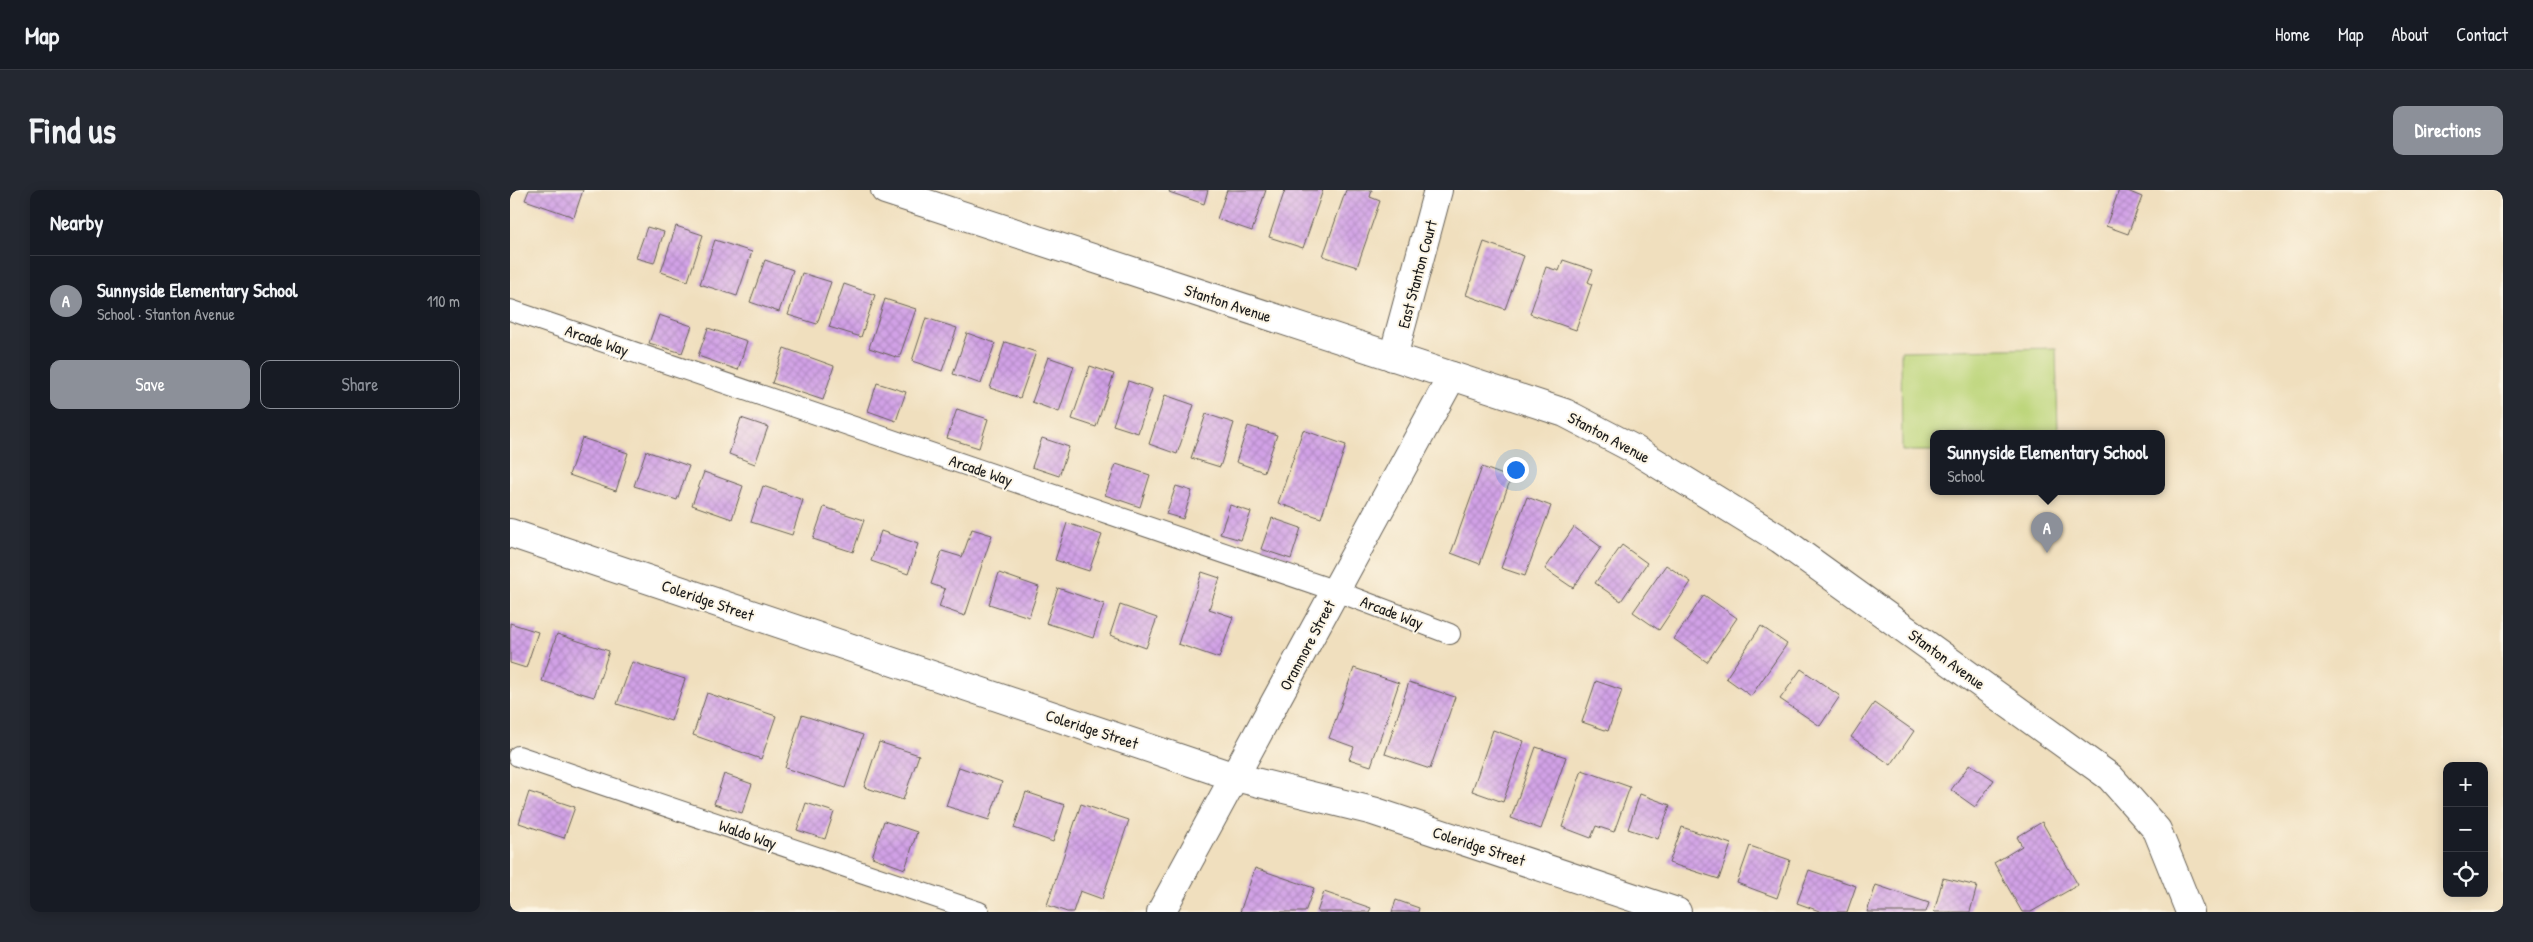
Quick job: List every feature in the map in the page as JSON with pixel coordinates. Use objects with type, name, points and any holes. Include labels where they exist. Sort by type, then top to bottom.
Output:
[{"type":"street","name":"Stanton Avenue","points":[[885,190],[1565,413],[1632,448],[1780,539],[2110,777],[2158,830],[2190,912]]},
{"type":"street","name":"East Stanton Court","points":[[1393,357],[1438,190]]},
{"type":"street","name":"Oranmore Street","points":[[1161,912],[1452,376]]},
{"type":"street","name":"Coleridge Street","points":[[510,533],[1235,777],[1373,810],[1677,912]]},
{"type":"lane","name":"Arcade Way","points":[[510,310],[1336,591],[1450,634]]},
{"type":"lane","name":"Waldo Way","points":[[518,756],[979,912]]},
{"type":"green space","points":[[2056,348],[2058,430],[1930,430],[1930,451],[1902,451],[1901,351]]},
{"type":"building","points":[[529,190],[583,190],[574,217],[525,200]]},
{"type":"building","points":[[1170,190],[1208,190],[1204,204],[1169,192]]},
{"type":"building","points":[[1227,190],[1266,190],[1252,231],[1217,219]]},
{"type":"building","points":[[1285,190],[1323,190],[1303,248],[1269,237]]},
{"type":"building","points":[[1346,190],[1372,190],[1370,197],[1380,201],[1357,267],[1323,256]]},
{"type":"building","points":[[2119,190],[2125,190],[2142,197],[2128,234],[2106,226]]},
{"type":"building","points":[[676,226],[703,235],[688,281],[661,272]]},
{"type":"building","points":[[647,227],[664,232],[654,263],[636,258]]},
{"type":"building","points":[[715,240],[752,252],[737,296],[700,284]]},
{"type":"building","points":[[1484,242],[1524,256],[1505,309],[1466,295]]},
{"type":"building","points":[[765,260],[793,270],[779,312],[750,302]]},
{"type":"building","points":[[1563,260],[1593,270],[1588,282],[1592,284],[1576,330],[1530,314],[1546,267],[1559,271]]},
{"type":"building","points":[[802,273],[831,282],[817,324],[788,315]]},
{"type":"building","points":[[844,284],[875,295],[861,337],[829,327]]},
{"type":"building","points":[[885,299],[916,309],[899,358],[869,348]]},
{"type":"building","points":[[659,315],[692,326],[682,353],[649,343]]},
{"type":"building","points":[[926,318],[957,328],[942,371],[912,361]]},
{"type":"building","points":[[708,328],[747,341],[738,370],[698,356]]},
{"type":"building","points":[[967,333],[995,343],[981,384],[953,374]]},
{"type":"building","points":[[1005,342],[1036,352],[1020,398],[990,388]]},
{"type":"building","points":[[784,348],[834,366],[823,400],[772,383]]},
{"type":"building","points":[[1048,357],[1074,366],[1059,412],[1032,402]]},
{"type":"building","points":[[1090,366],[1114,374],[1096,427],[1072,419]]},
{"type":"building","points":[[1128,381],[1152,389],[1138,433],[1113,425]]},
{"type":"building","points":[[877,383],[906,392],[896,421],[868,411]]},
{"type":"building","points":[[1165,395],[1194,405],[1177,454],[1149,444]]},
{"type":"building","points":[[957,409],[988,419],[979,448],[947,438]]},
{"type":"building","points":[[1206,414],[1234,423],[1220,467],[1191,458]]},
{"type":"building","points":[[741,418],[768,427],[755,464],[729,454]]},
{"type":"building","points":[[1248,426],[1277,435],[1264,472],[1236,462]]},
{"type":"building","points":[[1303,430],[1346,445],[1321,518],[1278,503]]},
{"type":"building","points":[[582,438],[628,453],[616,491],[569,475]]},
{"type":"building","points":[[1042,438],[1069,447],[1059,476],[1032,467]]},
{"type":"building","points":[[646,451],[689,466],[677,500],[634,486]]},
{"type":"building","points":[[1116,464],[1150,475],[1140,507],[1105,495]]},
{"type":"building","points":[[1482,467],[1511,478],[1480,564],[1451,553]]},
{"type":"building","points":[[704,472],[743,486],[732,519],[692,505]]},
{"type":"building","points":[[763,486],[803,500],[792,535],[751,522]]},
{"type":"building","points":[[1176,486],[1192,491],[1183,519],[1166,514]]},
{"type":"building","points":[[1527,497],[1551,506],[1525,576],[1501,568]]},
{"type":"building","points":[[1230,505],[1251,512],[1241,540],[1220,534]]},
{"type":"building","points":[[824,507],[864,520],[853,552],[813,539]]},
{"type":"building","points":[[1272,518],[1301,528],[1291,559],[1261,549]]},
{"type":"building","points":[[1067,523],[1102,535],[1089,571],[1055,560]]},
{"type":"building","points":[[1574,527],[1601,547],[1573,588],[1545,569]]},
{"type":"building","points":[[972,529],[992,535],[965,616],[939,607],[945,589],[931,584],[942,551],[962,557]]},
{"type":"building","points":[[881,531],[918,544],[908,574],[871,561]]},
{"type":"building","points":[[1622,545],[1647,563],[1621,601],[1595,583]]},
{"type":"building","points":[[1666,565],[1691,582],[1659,630],[1633,612]]},
{"type":"building","points":[[1202,572],[1220,578],[1209,609],[1233,617],[1219,658],[1178,644]]},
{"type":"building","points":[[999,573],[1039,587],[1029,617],[989,604]]},
{"type":"building","points":[[1058,588],[1104,604],[1093,638],[1046,623]]},
{"type":"building","points":[[1704,595],[1737,618],[1707,662],[1674,639]]},
{"type":"building","points":[[1120,605],[1157,618],[1146,648],[1110,635]]},
{"type":"building","points":[[510,623],[538,632],[526,668],[510,663]]},
{"type":"building","points":[[1761,626],[1787,644],[1751,696],[1726,678]]},
{"type":"building","points":[[557,634],[609,651],[594,697],[542,681]]},
{"type":"building","points":[[632,662],[685,679],[671,721],[617,704]]},
{"type":"building","points":[[1354,668],[1399,683],[1371,766],[1349,759],[1354,747],[1329,738]]},
{"type":"building","points":[[1801,669],[1840,696],[1820,726],[1780,699]]},
{"type":"building","points":[[1596,681],[1622,690],[1608,731],[1582,722]]},
{"type":"building","points":[[1409,682],[1455,697],[1430,769],[1385,754]]},
{"type":"building","points":[[707,693],[776,716],[761,759],[693,735]]},
{"type":"building","points":[[1874,703],[1914,731],[1891,765],[1851,737]]},
{"type":"building","points":[[802,715],[863,735],[845,788],[785,768]]},
{"type":"building","points":[[1493,730],[1524,741],[1503,802],[1472,791]]},
{"type":"building","points":[[879,742],[919,755],[903,800],[864,787]]},
{"type":"building","points":[[1536,747],[1566,757],[1541,829],[1511,818]]},
{"type":"building","points":[[1970,764],[1994,780],[1975,807],[1951,790]]},
{"type":"building","points":[[959,767],[1002,782],[989,820],[946,806]]},
{"type":"building","points":[[1582,770],[1630,787],[1614,832],[1596,826],[1591,838],[1562,827]]},
{"type":"building","points":[[724,774],[752,784],[742,813],[714,804]]},
{"type":"building","points":[[529,792],[575,807],[564,838],[519,823]]},
{"type":"building","points":[[1026,792],[1065,805],[1053,842],[1014,828]]},
{"type":"building","points":[[1640,794],[1670,805],[1658,839],[1628,829]]},
{"type":"building","points":[[806,803],[834,812],[825,839],[797,830]]},
{"type":"building","points":[[1081,804],[1129,820],[1102,899],[1080,891],[1073,912],[1067,912],[1047,905]]},
{"type":"building","points":[[884,821],[917,832],[905,869],[872,857]]},
{"type":"building","points":[[2042,822],[2078,885],[2031,912],[2022,912],[1994,863],[2022,846],[2017,837]]},
{"type":"building","points":[[1682,827],[1731,844],[1719,879],[1669,863]]},
{"type":"building","points":[[1750,846],[1790,860],[1777,898],[1737,883]]},
{"type":"building","points":[[1255,868],[1314,888],[1305,912],[1240,912]]},
{"type":"building","points":[[1809,870],[1856,886],[1847,912],[1822,912],[1797,903]]},
{"type":"building","points":[[1943,878],[1977,886],[1970,912],[1934,912]]},
{"type":"building","points":[[1876,885],[1929,903],[1926,912],[1867,912]]},
{"type":"building","points":[[1324,892],[1371,908],[1369,912],[1317,912]]},
{"type":"building","points":[[1396,900],[1419,908],[1418,912],[1392,912]]},
{"type":"place","name":"Sunnyside Elementary School","points":[[2047,553]]}]
